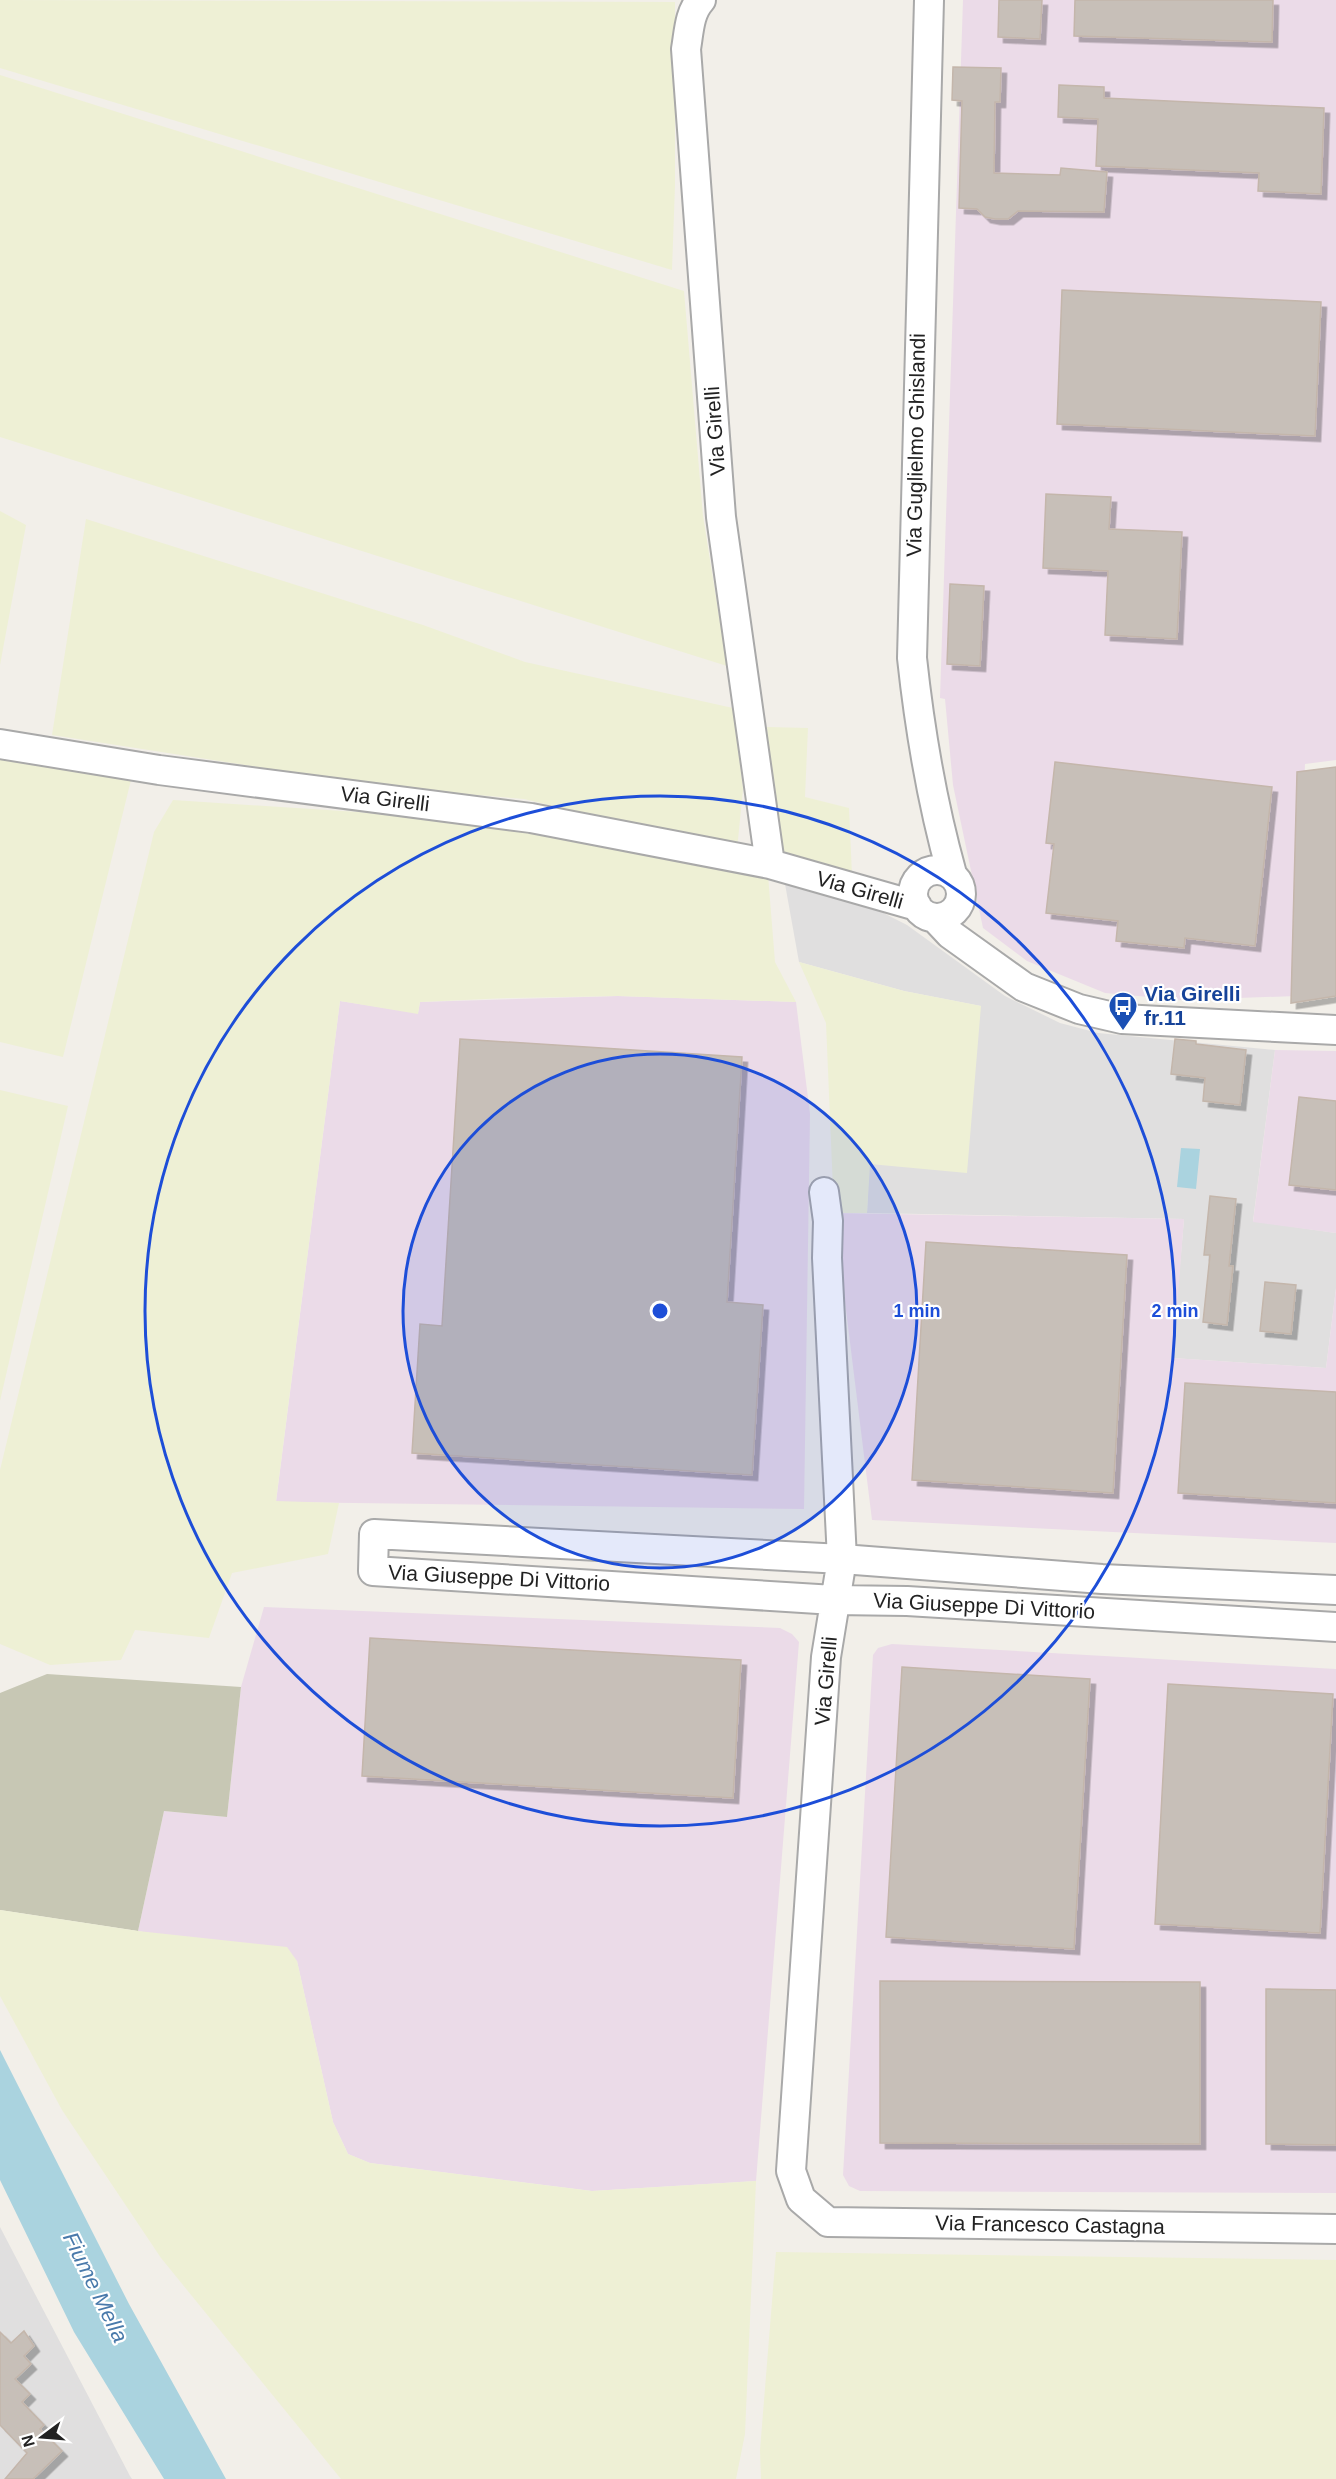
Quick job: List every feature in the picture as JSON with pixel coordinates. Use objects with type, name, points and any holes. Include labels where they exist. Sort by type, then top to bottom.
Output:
[{"type":"street","name":"Via Girelli","points":[[701,0],[696,5],[690,22],[686,50],[721,517],[770,864]]},
{"type":"street","name":"Via Guglielmo Ghislandi","points":[[916,0],[927,79]]},
{"type":"street","name":"Via Guglielmo Ghislandi","points":[[929,0],[921,222],[912,658],[921,737],[934,810],[952,874]]},
{"type":"street","name":"Via Girelli","points":[[0,744],[159,770],[531,818],[770,864],[937,909]]},
{"type":"street","name":"Via Guglielmo Ghislandi","points":[[923,874],[934,810]]},
{"type":"street","name":"Via Girelli","points":[[952,874],[942,870],[923,874],[915,884],[913,895],[937,909],[950,934],[1024,987],[1079,1009],[1122,1019],[1336,1030]]},
{"type":"street","points":[[937,909],[959,888],[952,874]]},
{"type":"street","name":"Via Girelli","points":[[791,2171],[826,1657],[842,1559],[827,1258],[828,1221],[824,1192]]},
{"type":"street","name":"Via Giuseppe Di Vittorio","points":[[1336,1590],[1102,1579],[842,1559],[374,1534],[373,1570],[834,1600],[907,1601],[1336,1627]]},
{"type":"street","name":"Via Francesco Castagna","points":[[791,2171],[801,2199],[828,2222],[1336,2229]]},
{"type":"shaded area","points":[[0,0],[675,2],[675,185],[672,270],[0,68]]},
{"type":"shaded area","points":[[963,0],[1336,0],[1336,760],[1305,764],[1296,996],[1182,1000],[1105,993],[1027,961],[983,928],[953,785],[945,699],[940,698]]},
{"type":"shaded area","points":[[0,75],[684,291],[703,516],[727,666],[0,437]]},
{"type":"shaded area","points":[[0,511],[26,525],[0,665]]},
{"type":"shaded area","points":[[86,519],[423,625],[525,662],[733,708],[743,789],[737,850],[524,799],[393,788],[52,735]]},
{"type":"shaded area","points":[[767,727],[808,728],[805,797],[849,808],[852,875],[774,851]]},
{"type":"shaded area","points":[[0,757],[131,780],[63,1057],[0,1042]]},
{"type":"shaded area","points":[[173,800],[358,812],[518,828],[768,875],[775,962],[796,1002],[618,996],[507,998],[420,1002],[418,1014],[340,1001],[276,1501],[339,1503],[328,1554],[232,1573],[209,1638],[135,1630],[121,1660],[50,1665],[0,1644],[0,1470],[154,832]]},
{"type":"shaded area","points":[[785,884],[854,898],[907,925],[1005,996],[1060,1023],[1098,1033],[1275,1050],[1253,1221],[1336,1233],[1336,1288],[1326,1368],[1172,1358],[1184,1219],[867,1213],[869,1163],[981,1006],[904,991],[799,962]]},
{"type":"shaded area","points":[[799,962],[904,991],[981,1006],[967,1173],[870,1164],[867,1213],[834,1213],[826,1023]]},
{"type":"shaded area","points":[[618,996],[796,1002],[810,1114],[804,1509],[276,1502],[340,1001],[418,1013],[420,1002]]},
{"type":"shaded area","points":[[1275,1050],[1336,1051],[1336,1233],[1253,1222]]},
{"type":"shaded area","points":[[0,1090],[68,1106],[0,1401]]},
{"type":"shaded area","points":[[834,1213],[1184,1219],[1173,1358],[1326,1368],[1336,1288],[1336,1543],[872,1520]]},
{"type":"shaded area","points":[[264,1607],[780,1628],[792,1634],[799,1642],[756,2181],[592,2191],[370,2163],[348,2154],[333,2122],[297,1961],[138,1931],[164,1811],[227,1817],[241,1687]]},
{"type":"shaded area","points":[[892,1644],[1336,1669],[1336,2193],[860,2191],[849,2186],[843,2175],[873,1655],[878,1648]]},
{"type":"shaded area","points":[[47,1674],[241,1687],[227,1817],[164,1811],[138,1931],[0,1910],[0,1693]]},
{"type":"shaded area","points":[[0,1910],[138,1931],[287,1947],[297,1961],[333,2122],[348,2154],[370,2163],[592,2191],[756,2181],[745,2434],[736,2479],[341,2479],[161,2258],[62,2110],[0,1996]]},
{"type":"shaded area","points":[[0,2227],[130,2476],[132,2479],[0,2479]]},
{"type":"shaded area","points":[[776,2252],[1336,2260],[1336,2479],[761,2479],[760,2450]]},
{"type":"water","points":[[1181,1148],[1200,1149],[1196,1189],[1177,1187]]},
{"type":"water","name":"Fiume Mella","points":[[0,2050],[129,2304],[226,2479],[164,2479],[74,2332],[0,2180]]},
{"type":"building","points":[[999,0],[1042,0],[1040,39],[998,37]]},
{"type":"building","points":[[1075,0],[1273,0],[1272,42],[1074,36]]},
{"type":"building","points":[[953,67],[1001,68],[1000,102],[995,102],[994,173],[1060,175],[1061,168],[1107,172],[1104,212],[1018,211],[1008,219],[995,219],[985,217],[977,209],[959,208],[962,101],[952,100]]},
{"type":"building","points":[[1059,85],[1104,87],[1104,98],[1324,108],[1321,194],[1258,191],[1259,173],[1096,166],[1098,119],[1058,117]]},
{"type":"building","points":[[1062,290],[1321,302],[1315,436],[1057,424]]},
{"type":"building","points":[[1046,494],[1111,497],[1109,529],[1182,532],[1177,639],[1105,635],[1108,571],[1043,568]]},
{"type":"building","points":[[950,584],[984,586],[980,666],[947,664]]},
{"type":"building","points":[[1055,762],[1272,787],[1255,946],[1185,938],[1184,948],[1116,941],[1118,921],[1046,913],[1054,844],[1046,843]]},
{"type":"building","points":[[1336,767],[1336,996],[1291,1003],[1297,772]]},
{"type":"building","points":[[460,1039],[742,1057],[727,1302],[763,1305],[752,1475],[412,1453],[420,1324],[442,1326]]},
{"type":"building","points":[[1175,1039],[1246,1050],[1240,1105],[1203,1101],[1205,1078],[1171,1074]]},
{"type":"building","points":[[1299,1097],[1336,1101],[1336,1190],[1289,1185]]},
{"type":"building","points":[[1210,1196],[1236,1199],[1229,1266],[1233,1266],[1227,1325],[1203,1322],[1210,1255],[1204,1255]]},
{"type":"building","points":[[926,1242],[1127,1255],[1113,1493],[912,1480]]},
{"type":"building","points":[[1265,1282],[1296,1285],[1291,1334],[1260,1331]]},
{"type":"building","points":[[1185,1383],[1336,1392],[1336,1503],[1178,1493]]},
{"type":"building","points":[[370,1638],[741,1660],[733,1798],[362,1776]]},
{"type":"building","points":[[902,1667],[1090,1679],[1074,1949],[886,1937]]},
{"type":"building","points":[[1168,1684],[1333,1694],[1320,1933],[1155,1924]]},
{"type":"building","points":[[880,1981],[1200,1982],[1200,2144],[880,2143]]},
{"type":"building","points":[[1266,1989],[1336,1990],[1336,2145],[1266,2144]]},
{"type":"building","points":[[24,2331],[34,2346],[24,2356],[31,2364],[15,2379],[30,2394],[22,2402],[44,2425],[40,2429],[62,2451],[33,2479],[5,2479],[27,2453],[0,2425],[0,2332],[11,2343]]},
{"type":"place","name":"Via Girelli fr.11","points":[[1123,1032]]}]
